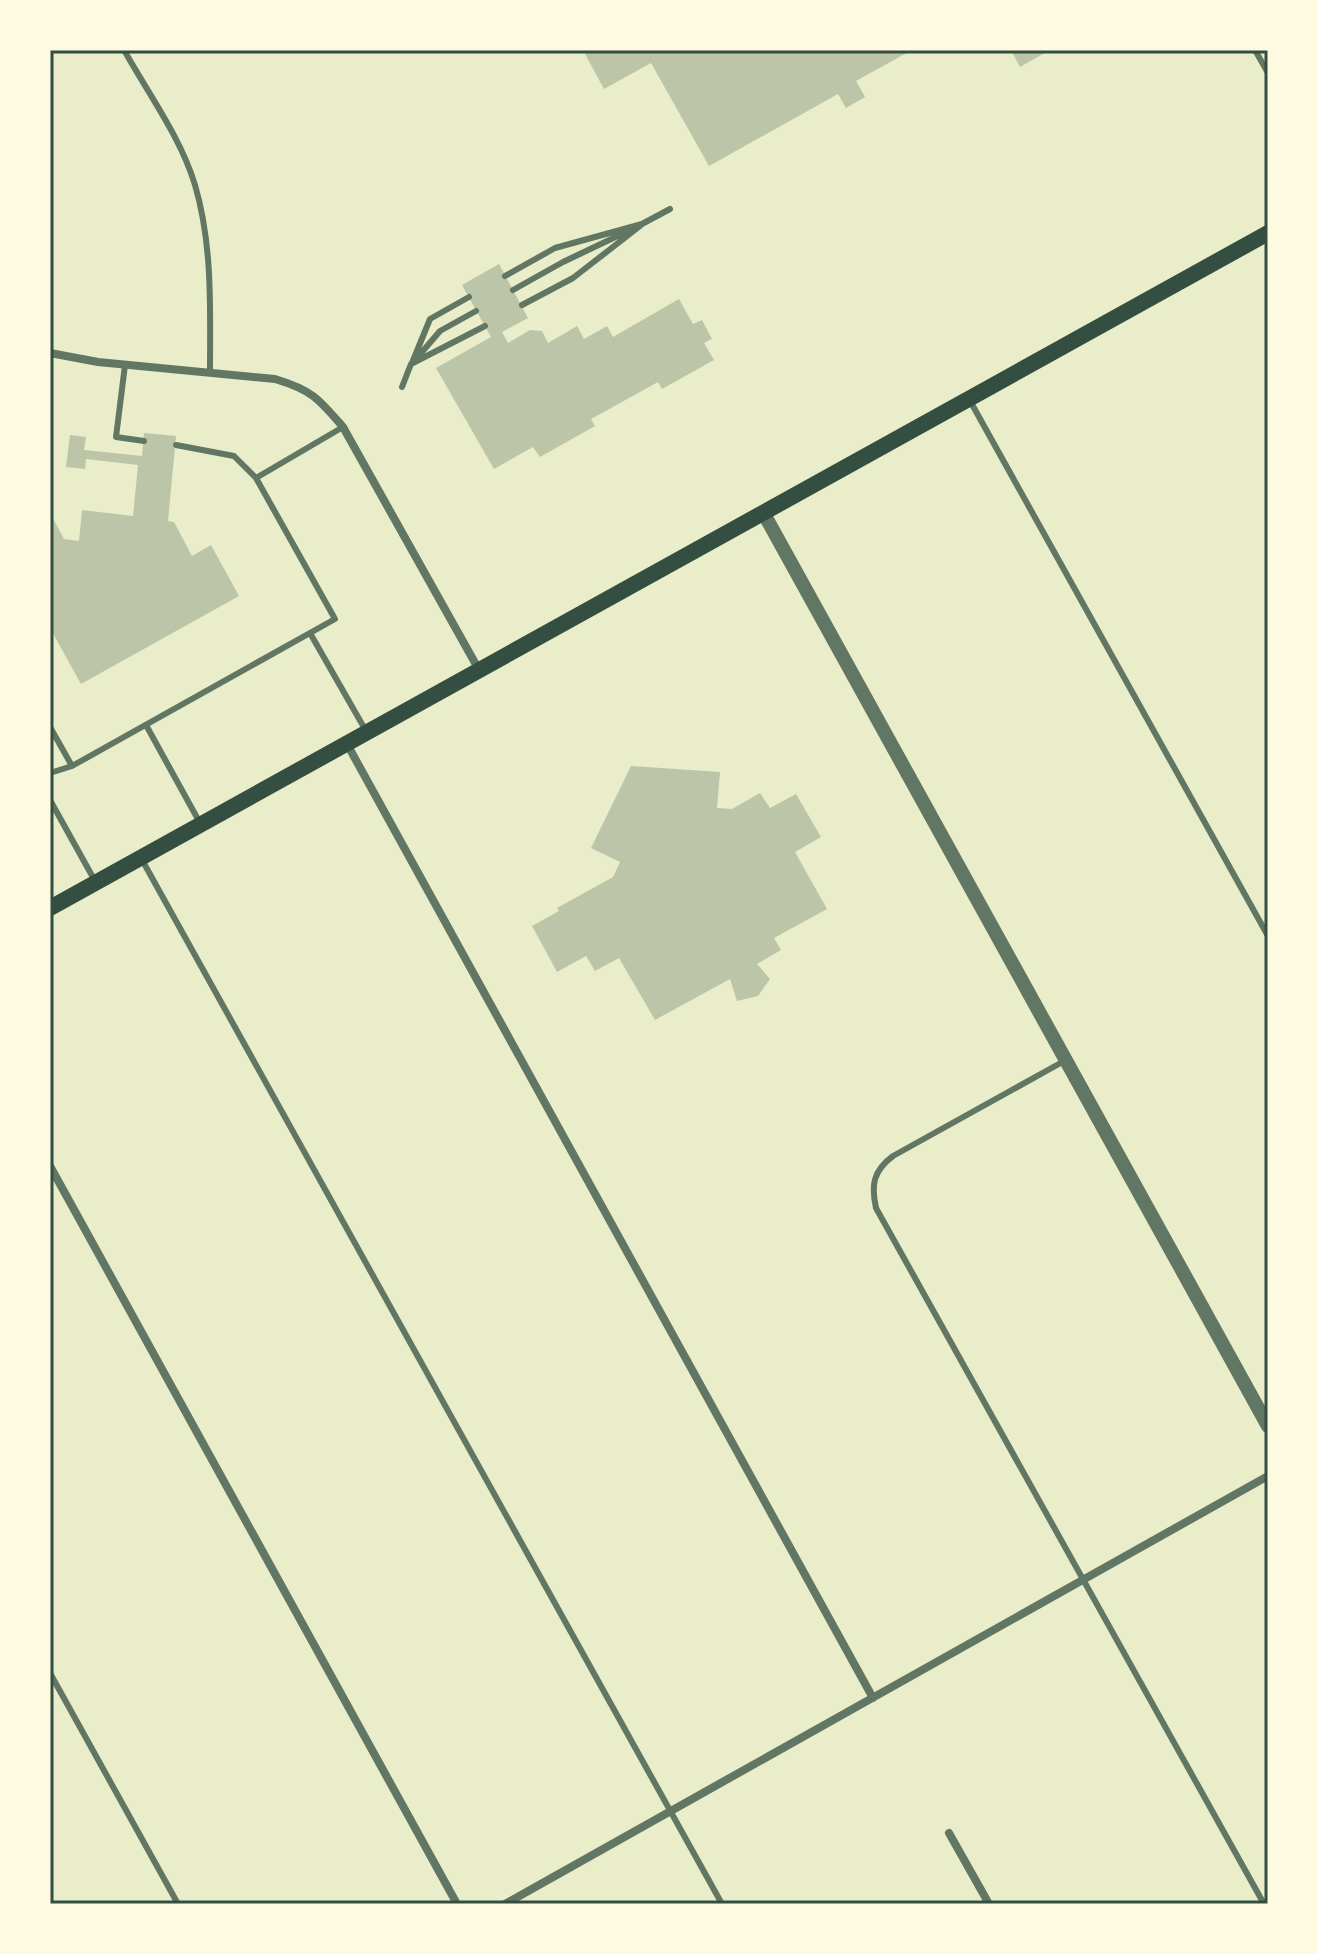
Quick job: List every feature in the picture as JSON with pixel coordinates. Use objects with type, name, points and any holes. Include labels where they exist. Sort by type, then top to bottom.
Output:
[{"type":"main road","points":[[50,908],[1268,233]]},
{"type":"street","points":[[50,353],[125,365],[275,379],[301,387],[320,400],[343,427],[479,671]]},
{"type":"street","points":[[764,514],[1268,1426]]},
{"type":"street","points":[[347,744],[873,1698]]},
{"type":"street","points":[[50,1166],[457,1904]]},
{"type":"street","points":[[505,1904],[1268,1476]]},
{"type":"street","points":[[949,1833],[989,1904]]},
{"type":"lane","points":[[124,50],[177,143],[194,183],[210,275],[210,373]]},
{"type":"lane","points":[[1255,50],[1268,73]]},
{"type":"lane","points":[[513,290],[670,209]]},
{"type":"lane","points":[[505,276],[555,248],[642,224]]},
{"type":"lane","points":[[522,305],[573,278],[642,224]]},
{"type":"lane","points":[[402,387],[430,319],[469,297]]},
{"type":"lane","points":[[411,364],[440,331],[476,311]]},
{"type":"lane","points":[[411,364],[485,326]]},
{"type":"lane","points":[[125,365],[116,437],[144,441]]},
{"type":"lane","points":[[969,399],[1268,936]]},
{"type":"lane","points":[[256,478],[343,427]]},
{"type":"lane","points":[[50,773],[72,766],[335,619],[256,478],[234,456],[176,445]]},
{"type":"lane","points":[[310,633],[367,733]]},
{"type":"lane","points":[[146,725],[201,824]]},
{"type":"lane","points":[[50,727],[72,766]]},
{"type":"lane","points":[[50,800],[96,883]]},
{"type":"lane","points":[[141,858],[722,1904]]},
{"type":"lane","points":[[1066,1060],[893,1156],[881,1165],[873,1179],[872,1192],[876,1208],[1264,1904]]},
{"type":"lane","points":[[50,1673],[178,1904]]},
{"type":"building","points":[[592,50],[912,50],[856,81],[865,97],[846,108],[838,94],[709,166],[651,63],[604,89],[585,54]]},
{"type":"building","points":[[1011,50],[1050,50],[1020,67]]},
{"type":"building","points":[[499,264],[528,318],[502,332],[508,343],[530,330],[542,331],[548,343],[577,326],[584,339],[607,326],[613,337],[679,299],[693,324],[702,320],[712,339],[704,343],[714,360],[662,389],[658,382],[591,419],[595,426],[540,457],[533,447],[494,469],[436,368],[491,337],[462,285]]},
{"type":"building","points":[[144,433],[176,436],[168,521],[174,522],[192,556],[211,545],[239,596],[81,684],[50,628],[50,513],[64,539],[79,541],[82,510],[133,516],[138,465],[86,459],[85,469],[66,467],[70,435],[86,437],[84,450],[142,456]]},
{"type":"building","points":[[631,766],[720,772],[717,808],[732,809],[760,793],[770,808],[796,794],[821,837],[795,852],[827,909],[774,938],[781,950],[757,964],[770,979],[758,996],[737,1001],[730,979],[655,1020],[619,958],[595,971],[586,956],[557,972],[532,926],[559,911],[557,908],[613,877],[620,862],[591,848]]}]
